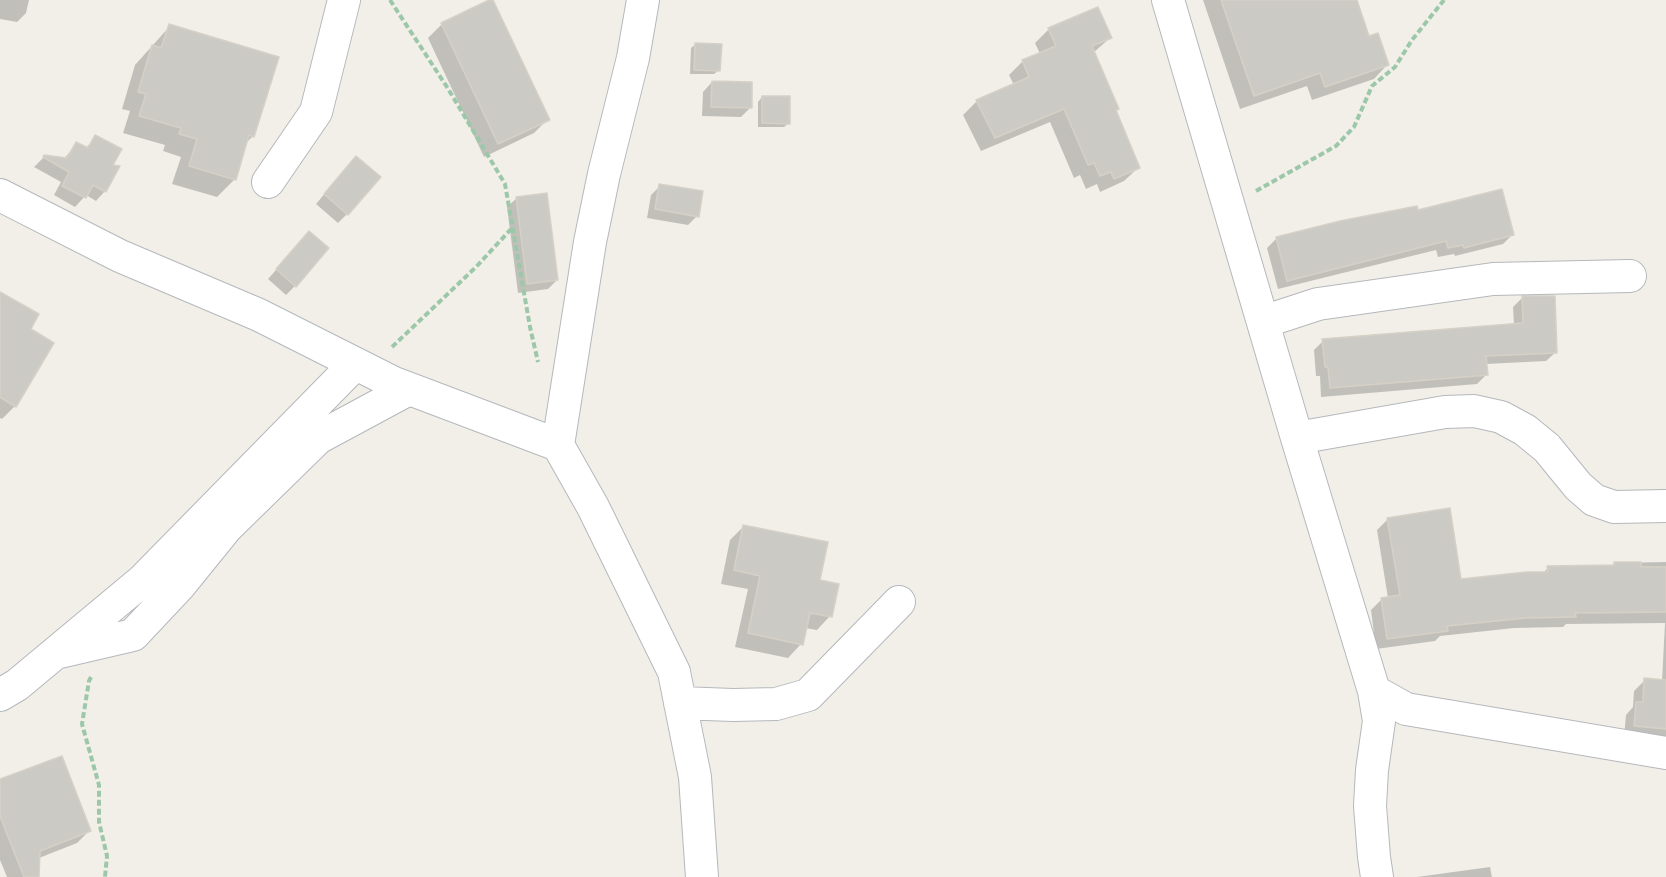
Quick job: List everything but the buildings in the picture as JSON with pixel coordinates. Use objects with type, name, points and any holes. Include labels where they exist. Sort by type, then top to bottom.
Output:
[{"type":"street","points":[[268,182],[316,112],[344,0]]},
{"type":"street","points":[[643,0],[633,58],[604,174],[590,242],[558,445],[593,507],[674,672],[695,777],[702,877]]},
{"type":"street","points":[[1168,0],[1374,691],[1379,721],[1372,770],[1370,806],[1377,877]]},
{"type":"street","points":[[0,195],[120,256],[259,315],[409,389],[558,445]]},
{"type":"street","points":[[1263,322],[1318,304],[1493,279],[1630,276]]},
{"type":"street","points":[[0,695],[17,685],[143,580],[362,367]]},
{"type":"street","points":[[55,653],[133,635],[180,585],[227,527],[318,438],[409,389]]},
{"type":"street","points":[[1297,438],[1445,412],[1474,411],[1501,417],[1525,430],[1546,448],[1578,486],[1594,500],[1614,507],[1666,506]]},
{"type":"street","points":[[680,703],[776,704],[808,695],[899,602]]},
{"type":"street","points":[[1374,691],[1406,709],[1666,753]]},
{"type":"path","points":[[390,0],[447,87],[505,184],[530,327],[541,374],[564,400]]},
{"type":"path","points":[[1229,206],[1336,146],[1354,127],[1372,86],[1395,67],[1412,40],[1444,0]]},
{"type":"path","points":[[362,367],[476,267],[513,227]]},
{"type":"path","points":[[105,877],[107,856],[99,822],[99,785],[82,724],[89,681],[117,639]]}]
